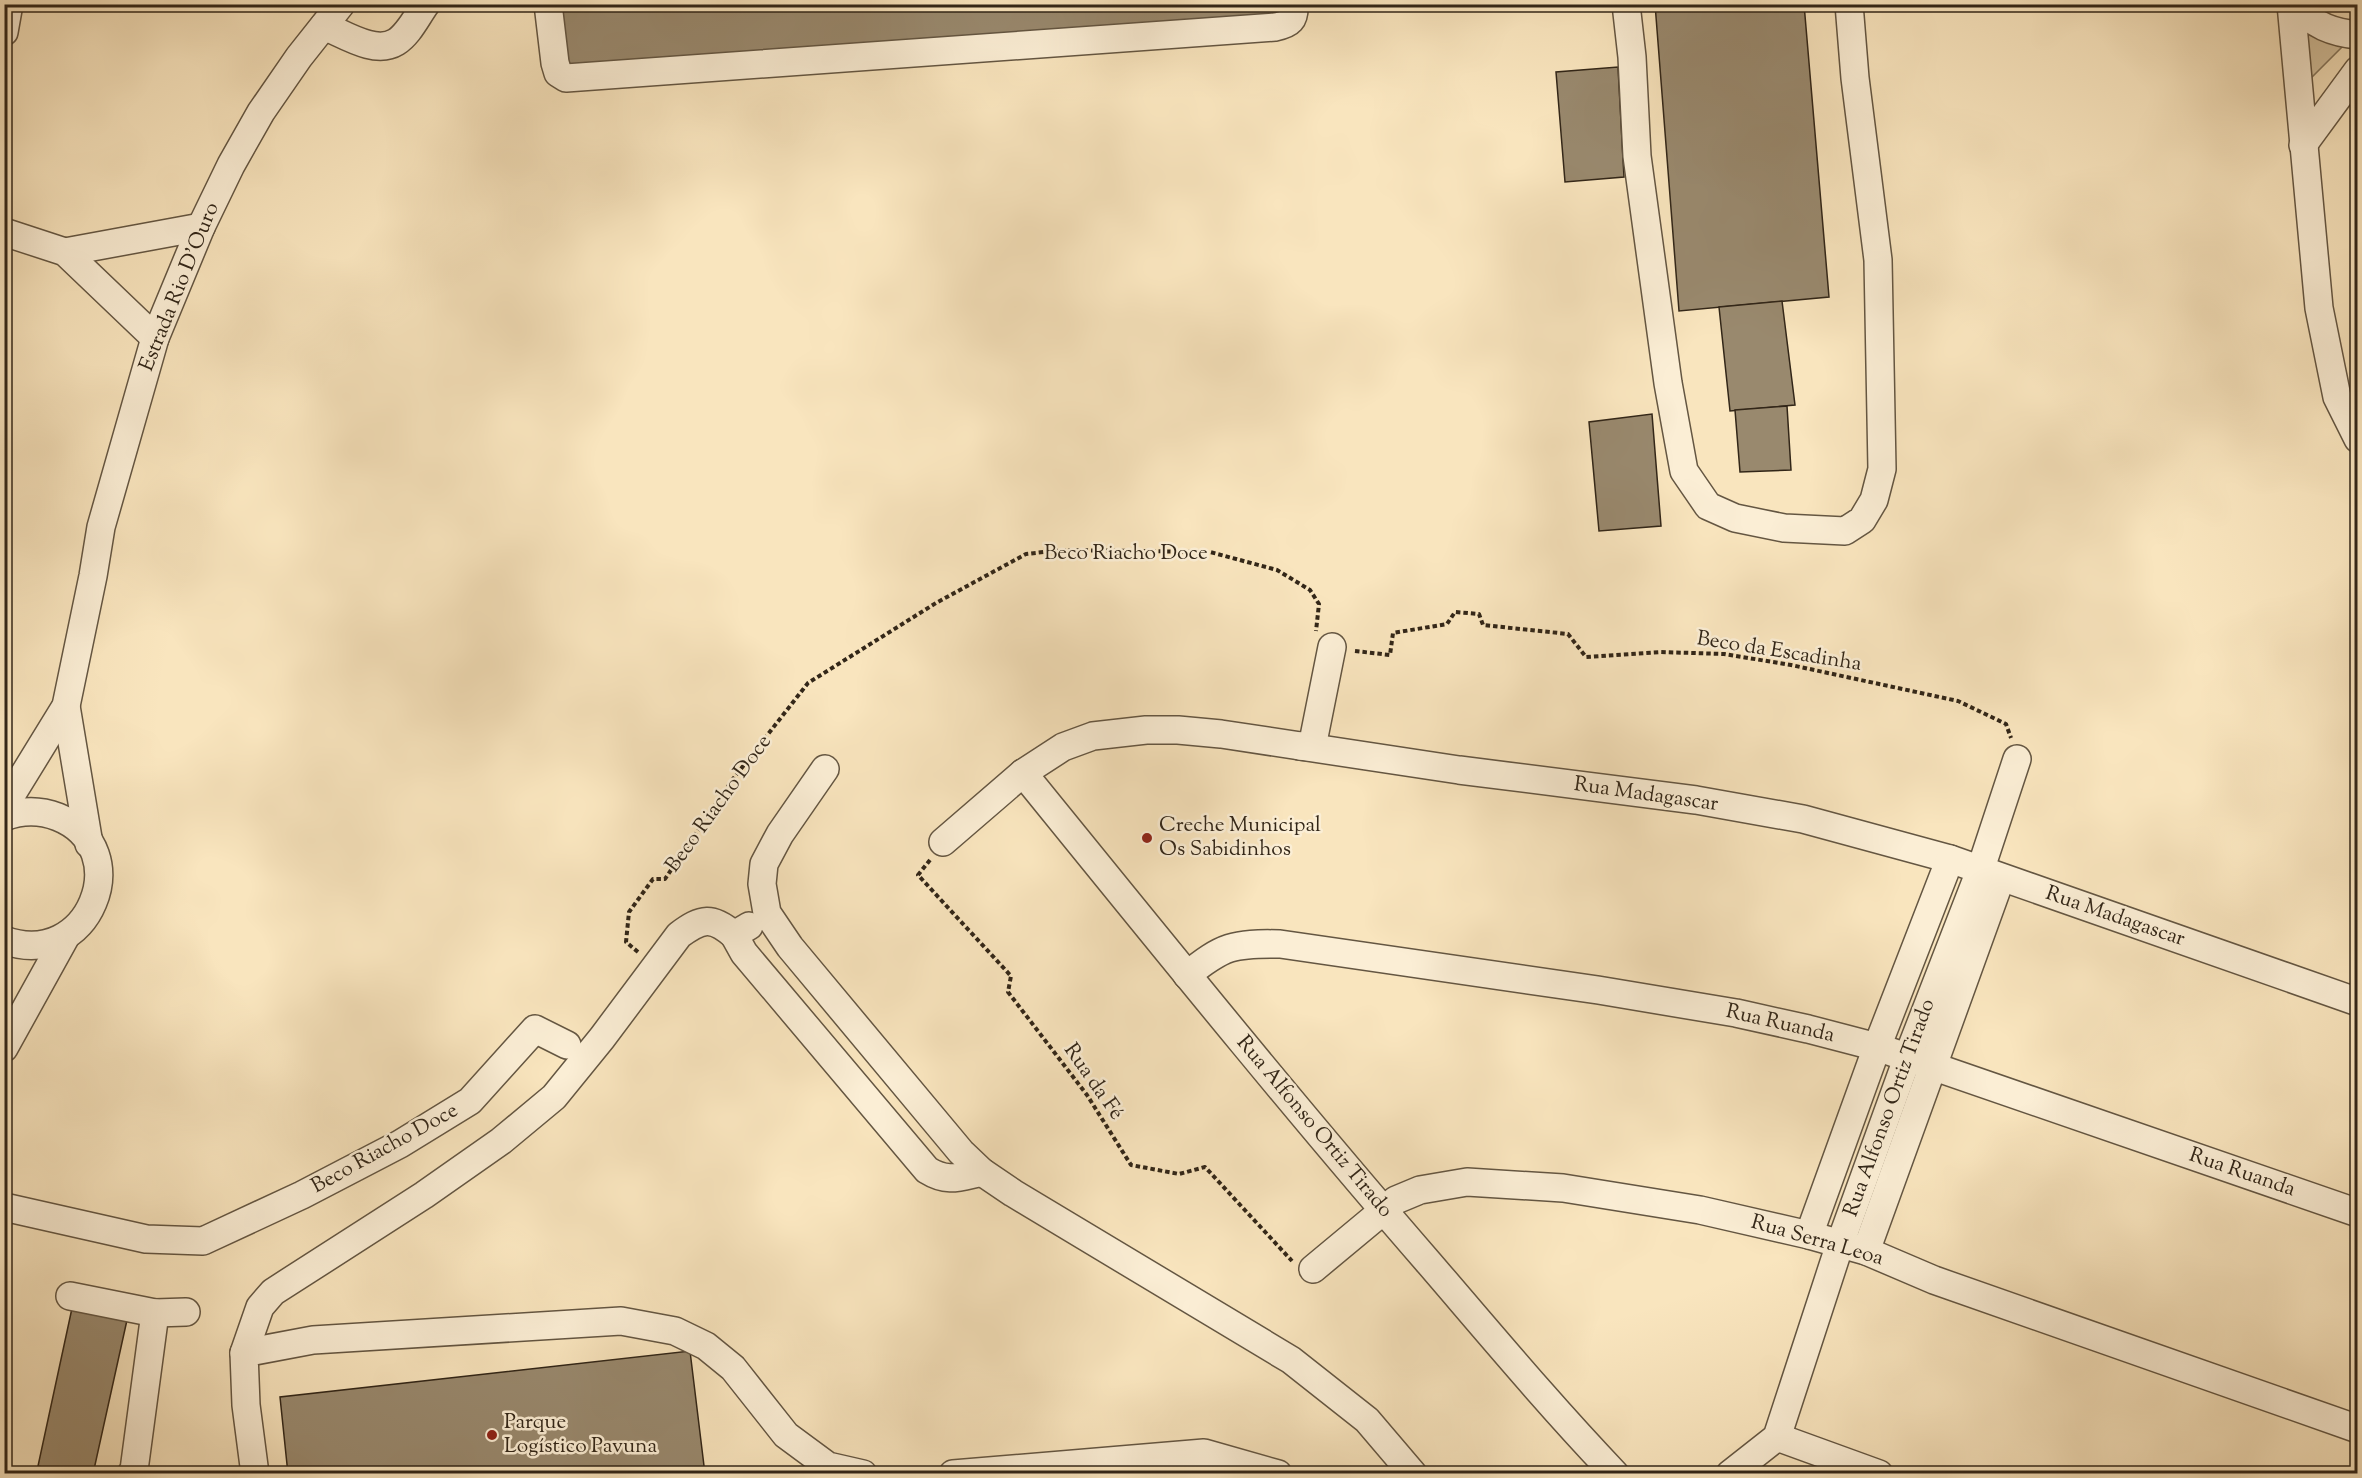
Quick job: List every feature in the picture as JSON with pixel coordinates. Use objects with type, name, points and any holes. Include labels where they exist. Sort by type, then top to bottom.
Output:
[{"type":"street","points":[[4,32],[9,4]]},
{"type":"street","name":"Estrada Rio D'Ouro","points":[[4,807],[66,706],[101,527],[155,338],[201,227],[231,165],[261,112],[341,4]]},
{"type":"street","points":[[324,26],[370,46],[383,46],[395,43],[426,4]]},
{"type":"street","points":[[548,4],[555,63],[558,73],[566,78],[1275,27],[1286,25],[1292,20],[1295,15],[1294,4]]},
{"type":"street","points":[[1626,4],[1632,57],[1637,156],[1668,383],[1684,471],[1708,506],[1735,518],[1784,528],[1845,531],[1862,520],[1874,500],[1882,469],[1878,260],[1855,78],[1849,4]]},
{"type":"street","points":[[2291,4],[2319,308],[2337,397],[2358,439]]},
{"type":"street","points":[[2298,4],[2302,12],[2317,23],[2339,33],[2358,35]]},
{"type":"street","points":[[2303,146],[2358,70]]},
{"type":"street","points":[[65,252],[201,227]]},
{"type":"street","points":[[4,232],[65,252],[155,338]]},
{"type":"street","points":[[1306,747],[1332,647]]},
{"type":"street","name":"Estrada Rio D'Ouro","points":[[66,706],[89,844],[96,860],[99,877],[97,895],[90,911],[80,925],[66,936]]},
{"type":"street","name":"Rua Madagascar","points":[[943,842],[1023,773],[1063,747],[1093,736],[1125,731],[1178,730],[1459,770],[1696,800],[1793,817],[1950,859],[2358,1002]]},
{"type":"street","name":"Rua Alfonso Ortiz Tirado","points":[[1777,1437],[1840,1244],[1919,1063],[1990,874],[2017,759]]},
{"type":"street","points":[[825,769],[780,834],[764,864],[762,884],[767,913],[797,956],[961,1152],[982,1172],[1032,1205],[1291,1360],[1367,1420],[1413,1473]]},
{"type":"street","name":"Rua Alfonso Ortiz Tirado","points":[[1023,773],[1187,975],[1383,1210],[1571,1428],[1615,1473]]},
{"type":"street","points":[[4,817],[30,811],[47,813],[64,820],[78,830],[89,844]]},
{"type":"street","name":"Rua Alfonso Ortiz Tirado","points":[[1809,1235],[1877,1047],[1950,859]]},
{"type":"street","points":[[734,935],[767,913]]},
{"type":"street","points":[[255,1473],[246,1405],[244,1353],[260,1307],[273,1292],[482,1155],[554,1097],[602,1038],[679,935],[694,924],[704,921],[720,923],[734,935],[744,953],[927,1170],[940,1178],[954,1178],[982,1172]]},
{"type":"street","points":[[4,940],[33,946],[50,943],[66,936]]},
{"type":"street","points":[[4,1048],[66,936]]},
{"type":"street","name":"Rua Ruanda","points":[[1187,975],[1213,954],[1233,945],[1280,944],[1598,990],[1736,1013],[1877,1047],[2358,1213]]},
{"type":"street","name":"Beco Riacho Doce","points":[[4,1207],[146,1239],[203,1241],[302,1195],[400,1144],[470,1101],[535,1029],[567,1045]]},
{"type":"street","name":"Rua Alfonso Ortiz Tirado","points":[[1866,1251],[1919,1063]]},
{"type":"street","name":"Rua Serra Leoa","points":[[1313,1269],[1396,1200],[1420,1190],[1467,1182],[1595,1192],[1700,1210],[1809,1235],[1866,1251],[1955,1288],[2358,1429]]},
{"type":"street","points":[[70,1296],[155,1313],[186,1312]]},
{"type":"street","points":[[133,1472],[155,1313]]},
{"type":"street","points":[[244,1353],[313,1340],[621,1321],[675,1331],[706,1346],[733,1368],[786,1435],[795,1442],[828,1466],[863,1473]]},
{"type":"street","points":[[1730,1473],[1777,1437],[1879,1473]]},
{"type":"street","points":[[953,1473],[1204,1453],[1278,1473]]},
{"type":"path","name":"Beco Riacho Doce","points":[[639,953],[626,942],[629,912],[653,879],[664,879],[733,779],[808,683],[936,603],[1026,554],[1062,550],[1210,552],[1277,570],[1310,590],[1319,604],[1315,638],[1332,647]]},
{"type":"path","name":"Beco da Escadinha","points":[[1332,647],[1390,656],[1394,633],[1447,624],[1455,612],[1479,614],[1483,625],[1568,634],[1586,657],[1661,652],[1724,654],[1791,664],[1958,701],[2006,724],[2017,759]]},
{"type":"path","name":"Rua da Fé","points":[[943,842],[918,875],[1011,976],[1008,992],[1087,1095],[1131,1165],[1179,1174],[1204,1167],[1291,1260],[1313,1269]]},
{"type":"shaded area","points":[[2298,24],[2346,43],[2304,85]]},
{"type":"building","points":[[561,4],[1279,4],[1280,14],[567,75]]},
{"type":"building","points":[[1655,4],[1804,4],[1829,297],[1679,311]]},
{"type":"building","points":[[1618,67],[1624,177],[1565,182],[1556,72]]},
{"type":"building","points":[[1782,301],[1795,405],[1730,411],[1719,307]]},
{"type":"building","points":[[1787,406],[1791,470],[1740,472],[1735,410]]},
{"type":"building","points":[[1652,414],[1661,526],[1599,531],[1589,422]]},
{"type":"building","points":[[74,1299],[129,1311],[93,1474],[72,1474],[38,1466]]},
{"type":"building","name":"Parque Logístico Pavuna","points":[[690,1351],[705,1474],[288,1474],[280,1397]]},
{"type":"building","points":[[1227,1466],[1228,1474],[1161,1474]]},
{"type":"place","name":"Creche Municipal Os Sabidinhos","points":[[1147,838]]},
{"type":"place","name":"Parque Logístico Pavuna","points":[[492,1435]]}]
